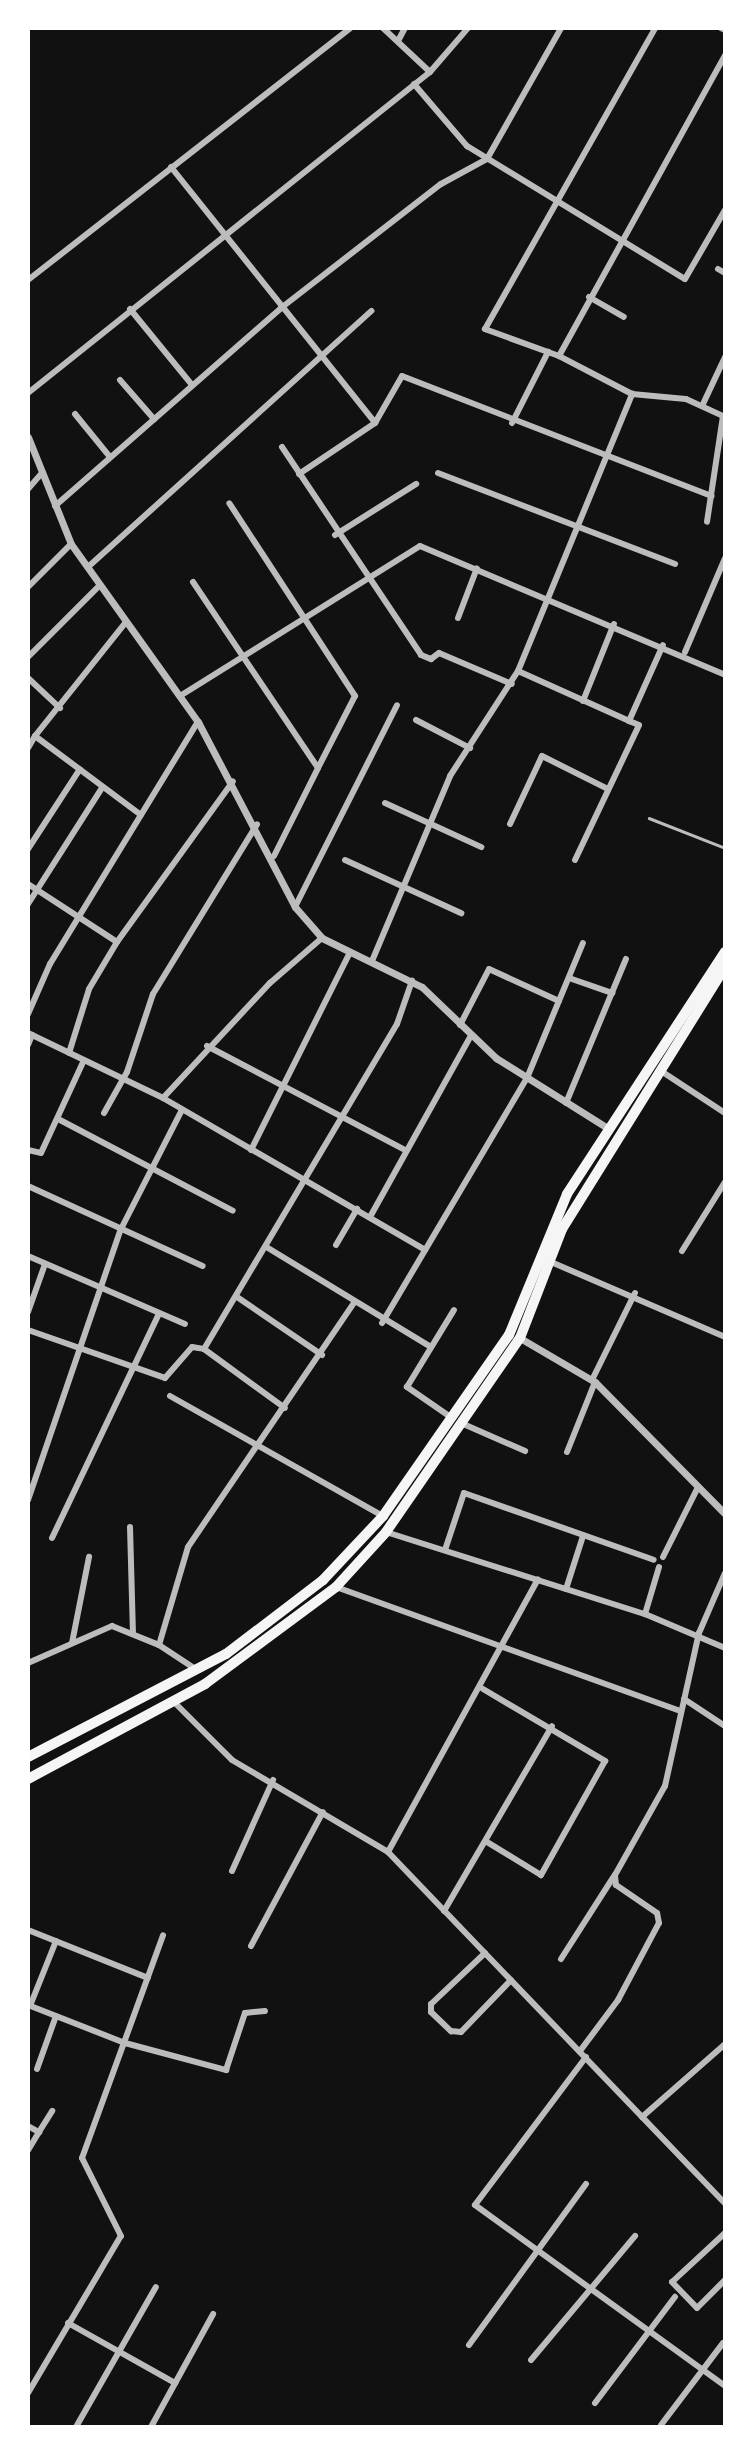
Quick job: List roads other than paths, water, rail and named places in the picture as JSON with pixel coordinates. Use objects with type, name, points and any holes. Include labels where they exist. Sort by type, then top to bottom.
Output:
[{"type":"main road","points":[[28,1757],[199,1671],[323,1580],[383,1516],[520,1338],[562,1228],[613,1131],[725,952]]},
{"type":"main road","points":[[28,1779],[173,1701],[336,1587],[386,1532],[509,1335],[567,1194],[661,1071],[725,967]]},
{"type":"main road","points":[[124,1709],[130,1722]]},
{"type":"street","points":[[28,280],[349,28]]},
{"type":"street","points":[[383,28],[430,72]]},
{"type":"street","points":[[398,41],[405,28]]},
{"type":"street","points":[[28,393],[220,234],[430,72],[468,28]]},
{"type":"street","points":[[55,506],[281,307],[441,184],[487,159],[561,28]]},
{"type":"street","points":[[655,28],[485,329],[559,356],[632,394],[703,404],[724,417],[707,522]]},
{"type":"street","points":[[559,356],[619,240],[725,55]]},
{"type":"street","points":[[414,84],[467,146],[685,279],[725,210]]},
{"type":"street","points":[[171,167],[220,234],[375,423]]},
{"type":"street","points":[[589,297],[624,317]]},
{"type":"street","points":[[130,309],[192,386]]},
{"type":"street","points":[[88,567],[322,360],[371,311]]},
{"type":"street","points":[[512,423],[548,352]]},
{"type":"street","points":[[703,404],[725,358]]},
{"type":"street","points":[[299,474],[375,423],[402,376],[601,458],[712,496]]},
{"type":"street","points":[[120,380],[154,419]]},
{"type":"street","points":[[372,961],[428,820],[518,671],[601,458],[632,394]]},
{"type":"street","points":[[75,414],[110,457]]},
{"type":"street","points":[[29,441],[71,544],[198,722],[274,856],[295,907],[322,939],[412,981],[470,1037],[527,1077],[613,1131]]},
{"type":"street","points":[[282,447],[335,535],[421,655],[431,659],[439,653],[512,684]]},
{"type":"street","points":[[28,489],[41,474]]},
{"type":"street","points":[[438,474],[675,564]]},
{"type":"street","points":[[335,535],[415,484]]},
{"type":"street","points":[[229,503],[355,696],[274,856]]},
{"type":"street","points":[[28,587],[71,544]]},
{"type":"street","points":[[180,696],[364,577],[420,546],[685,652],[725,674]]},
{"type":"street","points":[[685,652],[725,558]]},
{"type":"street","points":[[458,618],[477,568]]},
{"type":"street","points":[[193,582],[245,655],[318,768]]},
{"type":"street","points":[[28,657],[100,585]]},
{"type":"street","points":[[28,748],[126,622]]},
{"type":"street","points":[[583,701],[614,624]]},
{"type":"street","points":[[629,721],[663,645]]},
{"type":"street","points":[[518,671],[639,725],[575,859]]},
{"type":"street","points":[[28,678],[60,708]]},
{"type":"street","points":[[295,907],[397,705]]},
{"type":"street","points":[[416,720],[470,748]]},
{"type":"street","points":[[28,1014],[79,916],[198,722]]},
{"type":"street","points":[[35,736],[141,815]]},
{"type":"street","points":[[510,824],[542,756],[608,789]]},
{"type":"street","points":[[28,849],[80,769]]},
{"type":"street","points":[[69,1053],[89,989],[117,942],[233,781]]},
{"type":"street","points":[[28,904],[102,788]]},
{"type":"street","points":[[385,803],[428,820],[481,847]]},
{"type":"street","points":[[104,1113],[153,994],[257,824]]},
{"type":"street","points":[[345,860],[404,884],[461,913]]},
{"type":"street","points":[[28,884],[117,942]]},
{"type":"street","points":[[163,1098],[207,1046],[322,939]]},
{"type":"street","points":[[382,1323],[527,1077],[583,943]]},
{"type":"street","points":[[251,1150],[285,1087],[350,952]]},
{"type":"street","points":[[566,1102],[626,959]]},
{"type":"street","points":[[460,1025],[489,969],[559,1001]]},
{"type":"street","points":[[569,978],[612,993]]},
{"type":"street","points":[[204,1349],[309,1179],[341,1115],[397,1024],[412,981]]},
{"type":"street","points":[[28,1045],[30,1034],[163,1098],[251,1150],[309,1179],[425,1250]]},
{"type":"street","points":[[370,1217],[470,1037]]},
{"type":"street","points":[[207,1046],[405,1150]]},
{"type":"street","points":[[28,1150],[41,1153],[60,1120],[83,1060]]},
{"type":"street","points":[[661,1071],[725,1113]]},
{"type":"street","points":[[29,1495],[121,1229],[182,1110]]},
{"type":"street","points":[[60,1120],[150,1173],[233,1211]]},
{"type":"street","points":[[682,1251],[725,1182]]},
{"type":"street","points":[[28,1186],[203,1266]]},
{"type":"street","points":[[337,1245],[357,1209]]},
{"type":"street","points":[[268,1248],[382,1323],[429,1346]]},
{"type":"street","points":[[28,1256],[99,1290],[185,1324]]},
{"type":"street","points":[[551,1262],[635,1293],[725,1337]]},
{"type":"street","points":[[28,1312],[45,1264]]},
{"type":"street","points":[[567,1452],[594,1381],[635,1293]]},
{"type":"street","points":[[237,1297],[323,1354]]},
{"type":"street","points":[[159,1645],[187,1547],[259,1448],[323,1354],[353,1304]]},
{"type":"street","points":[[454,1310],[429,1346],[407,1387],[457,1421],[525,1451]]},
{"type":"street","points":[[52,1538],[159,1314]]},
{"type":"street","points":[[28,1330],[165,1378],[186,1351],[204,1349],[285,1408]]},
{"type":"street","points":[[520,1338],[594,1381],[697,1489],[725,1514]]},
{"type":"street","points":[[170,1396],[383,1516]]},
{"type":"street","points":[[663,1556],[697,1489]]},
{"type":"street","points":[[445,1550],[464,1493],[654,1560]]},
{"type":"street","points":[[130,1527],[133,1634]]},
{"type":"street","points":[[386,1532],[645,1614],[699,1633],[725,1648]]},
{"type":"street","points":[[566,1589],[583,1536]]},
{"type":"street","points":[[72,1643],[89,1556]]},
{"type":"street","points":[[645,1614],[659,1567]]},
{"type":"street","points":[[561,1959],[615,1875],[659,1799],[699,1633],[725,1573]]},
{"type":"street","points":[[388,1852],[483,1689],[538,1580]]},
{"type":"street","points":[[336,1587],[503,1652],[680,1711]]},
{"type":"street","points":[[28,1663],[112,1626],[159,1645],[199,1671]]},
{"type":"street","points":[[483,1689],[552,1726],[605,1761],[541,1875],[487,1842]]},
{"type":"street","points":[[684,1699],[725,1726]]},
{"type":"street","points":[[173,1701],[232,1760],[273,1780],[388,1852],[725,2204]]},
{"type":"street","points":[[444,1911],[487,1842],[552,1726]]},
{"type":"street","points":[[232,1871],[273,1780]]},
{"type":"street","points":[[251,1946],[323,1812]]},
{"type":"street","points":[[580,2051],[618,2000],[660,1917],[616,1885],[615,1875]]},
{"type":"street","points":[[28,1930],[148,1978]]},
{"type":"street","points":[[28,2393],[121,2236],[82,2158],[163,1935]]},
{"type":"street","points":[[55,1941],[29,2006],[125,2043],[226,2070],[245,2013],[265,2011]]},
{"type":"street","points":[[485,1953],[431,2004],[431,2012],[456,2034],[511,1980]]},
{"type":"street","points":[[37,2068],[56,2016]]},
{"type":"street","points":[[642,2117],[725,2044]]},
{"type":"street","points":[[586,2057],[475,2205],[650,2329],[725,2386]]},
{"type":"street","points":[[28,2150],[52,2111]]},
{"type":"street","points":[[28,2126],[39,2132]]},
{"type":"street","points":[[469,2345],[535,2249],[586,2184]]},
{"type":"street","points":[[725,2233],[672,2282],[697,2308],[725,2280]]},
{"type":"street","points":[[531,2360],[595,2290],[635,2236]]},
{"type":"street","points":[[76,2427],[156,2287]]},
{"type":"street","points":[[595,2403],[675,2297]]},
{"type":"street","points":[[151,2427],[213,2314]]},
{"type":"street","points":[[68,2323],[174,2383]]},
{"type":"street","points":[[662,2425],[723,2343]]},
{"type":"lane","points":[[649,818],[725,848]]}]
